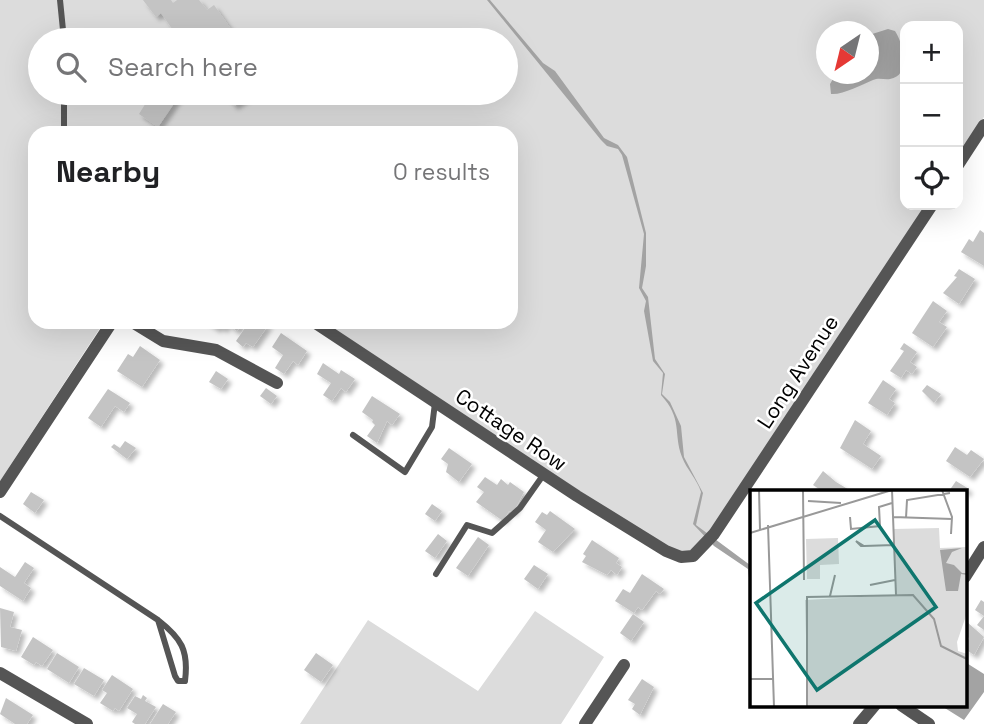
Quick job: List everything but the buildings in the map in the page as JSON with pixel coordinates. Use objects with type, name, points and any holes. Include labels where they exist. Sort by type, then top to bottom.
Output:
[{"type":"street","points":[[963,157],[984,125]]},
{"type":"street","name":"Long Avenue","points":[[693,556],[705,547],[714,534],[929,210]]},
{"type":"street","points":[[0,492],[107,329]]},
{"type":"street","points":[[143,329],[163,341],[216,350],[277,383]]},
{"type":"street","name":"Cottage Row","points":[[325,329],[659,547],[681,557],[693,556]]},
{"type":"street","points":[[967,574],[984,547]]},
{"type":"street","points":[[585,724],[624,665]]},
{"type":"street","points":[[0,673],[87,724]]},
{"type":"street","points":[[859,724],[874,706]]},
{"type":"street","points":[[902,706],[929,724]]},
{"type":"lane","points":[[60,0],[63,28]]},
{"type":"lane","points":[[64,105],[64,126]]},
{"type":"lane","points":[[353,435],[405,472],[432,427],[435,402]]},
{"type":"lane","points":[[436,574],[467,525],[492,533],[520,508],[544,474]]},
{"type":"lane","points":[[0,516],[158,620],[184,645],[188,661],[185,681],[178,681],[175,676],[158,620]]},
{"type":"shaded area","points":[[0,0],[984,0],[984,117],[963,149],[963,21],[900,21],[900,210],[923,210],[701,545],[685,553],[664,546],[331,329],[518,329],[518,126],[28,126],[28,329],[99,329],[0,481]]},
{"type":"shaded area","points":[[487,0],[490,0],[514,28],[510,28]]},
{"type":"shaded area","points":[[888,29],[895,31],[900,41],[900,73],[890,79],[879,79],[879,32]]},
{"type":"shaded area","points":[[518,33],[543,63],[555,71],[604,138],[618,145],[627,157],[646,233],[646,266],[642,288],[648,297],[655,359],[665,374],[662,394],[670,402],[681,426],[684,457],[703,493],[696,525],[750,565],[750,586],[748,569],[714,546],[693,524],[701,492],[682,457],[675,419],[661,395],[663,373],[653,361],[644,311],[646,301],[639,288],[644,234],[622,155],[618,149],[607,146],[518,38]]},
{"type":"shaded area","points":[[830,84],[863,84],[846,91],[831,94]]},
{"type":"shaded area","points":[[535,611],[604,657],[561,724],[300,724],[368,620],[478,691]]},
{"type":"shaded area","points":[[967,663],[984,674],[984,692],[964,720],[942,706],[967,706]]}]
